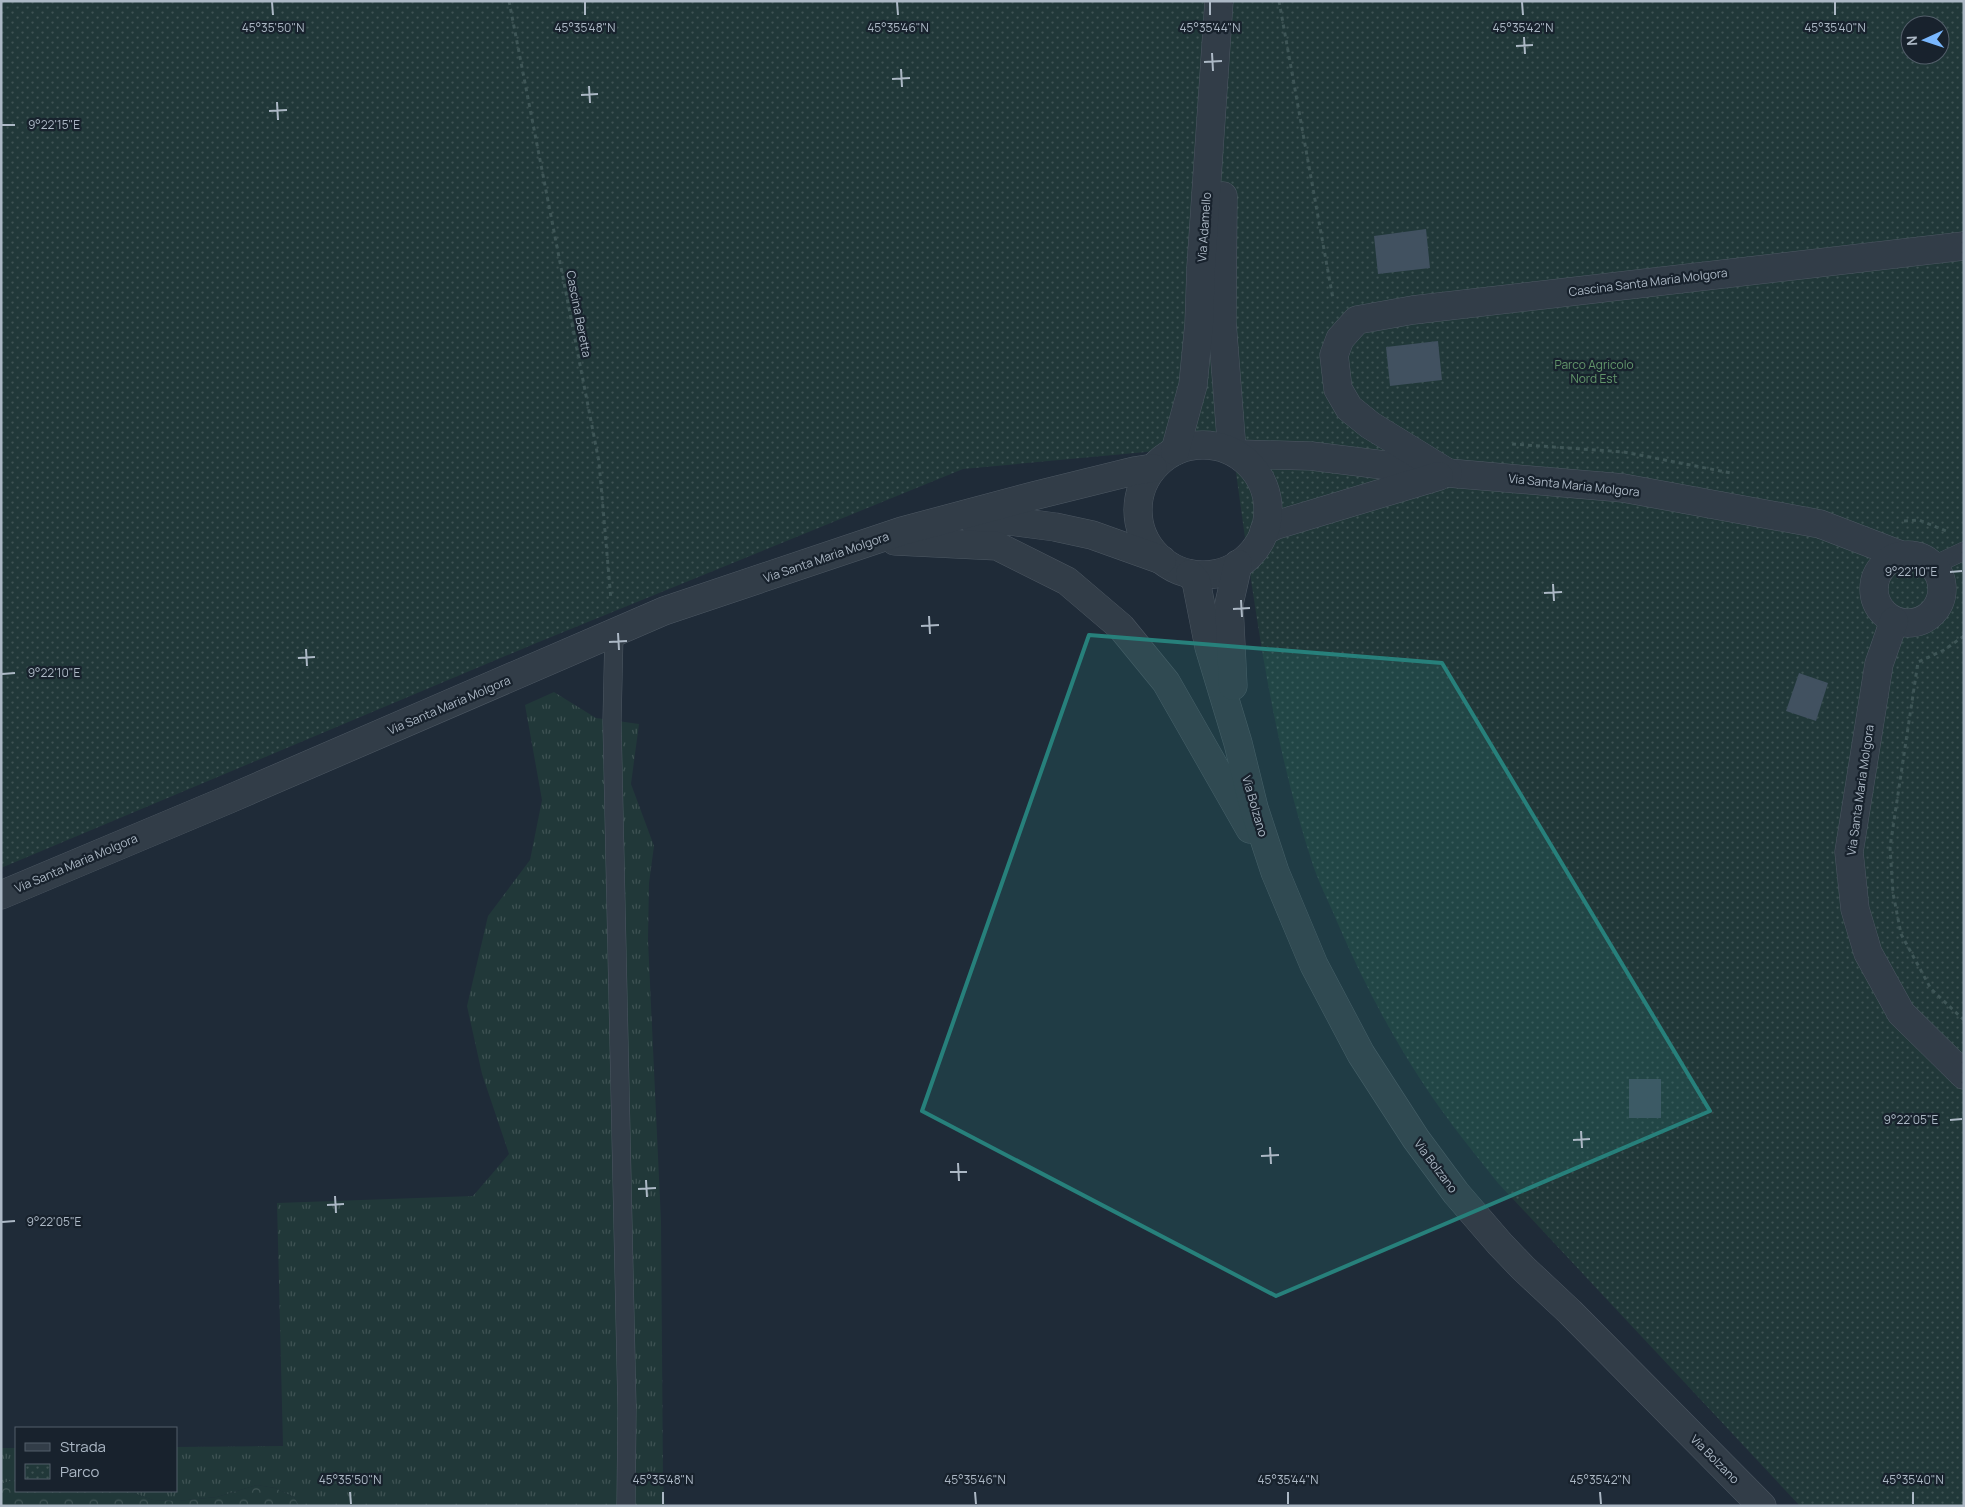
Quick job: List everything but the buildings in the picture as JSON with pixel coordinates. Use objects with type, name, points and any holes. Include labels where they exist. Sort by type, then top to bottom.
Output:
[{"type":"street","name":"Via Adamello","points":[[1175,451],[1193,385],[1199,324],[1201,267],[1219,1]]},
{"type":"street","name":"Via Adamello","points":[[1223,1],[1222,322],[1235,453]]},
{"type":"street","name":"Cascina Santa Maria Molgora","points":[[1340,339],[1357,320],[1413,310],[1964,246]]},
{"type":"street","points":[[1340,339],[1334,355],[1335,373],[1338,389],[1349,408],[1370,425],[1448,473]]},
{"type":"street","points":[[1189,446],[1219,447],[1235,453],[1249,464],[1265,488],[1268,502],[1268,517],[1258,544],[1249,556],[1223,572],[1207,575],[1190,574],[1175,568],[1153,550],[1145,538],[1140,524],[1138,509],[1140,494],[1145,480],[1163,458],[1189,446]]},
{"type":"street","name":"Via Santa Maria Molgora","points":[[1235,453],[1311,456],[1448,473],[1623,488],[1820,524],[1901,555]]},
{"type":"street","name":"Via Santa Maria Molgora","points":[[1,895],[664,612],[902,531],[1042,494],[1153,468]]},
{"type":"street","points":[[1264,531],[1276,525],[1448,473]]},
{"type":"street","name":"Via Santa Maria Molgora","points":[[902,531],[1010,521],[1092,535],[1163,560]]},
{"type":"street","points":[[876,540],[997,546],[1067,580],[1121,627],[1166,682],[1275,872]]},
{"type":"street","points":[[1901,555],[1912,555],[1924,558],[1932,566],[1939,576],[1942,587],[1941,598],[1936,609],[1928,618],[1906,624],[1894,621],[1885,615],[1878,607],[1874,597],[1873,586],[1876,575],[1882,566],[1901,555]]},
{"type":"street","name":"Via Bolzano","points":[[1238,564],[1229,604],[1230,650],[1238,742]]},
{"type":"street","name":"Via Bolzano","points":[[1190,574],[1196,581],[1209,646],[1238,742],[1254,808],[1275,872],[1314,965],[1345,1025],[1396,1111],[1436,1166],[1478,1218],[1523,1268],[1570,1312],[1762,1506]]},
{"type":"street","name":"Via Santa Maria Molgora","points":[[1894,621],[1879,664],[1849,852],[1855,909],[1868,953],[1901,1013],[1964,1074]]},
{"type":"lane","points":[[1932,566],[1964,551]]},
{"type":"lane","points":[[614,634],[612,722],[627,1409],[626,1506]]},
{"type":"path","name":"Cascina Beretta","points":[[509,1],[599,462],[614,634]]},
{"type":"path","points":[[1279,1],[1340,339]]},
{"type":"path","points":[[1506,444],[1624,452],[1737,474]]},
{"type":"path","points":[[1901,521],[1919,520],[1944,529],[1951,536]]},
{"type":"path","points":[[1964,636],[1944,650],[1918,662],[1890,847],[1893,893],[1901,934],[1931,989],[1964,1020]]},
{"type":"highlighted area","points":[[1089,635],[1442,663],[1710,1111],[1276,1296],[922,1111]]},
{"type":"green space","name":"Parco Agricolo Nord Est","points":[[1,1],[1964,1],[1964,1506],[1800,1506],[1498,1183],[1436,1102],[1405,1055],[1363,977],[1321,885],[1297,814],[1284,762],[1263,656],[1232,444],[963,469],[534,644],[1,868]]},
{"type":"green space","points":[[554,692],[596,718],[639,724],[631,784],[654,846],[649,883],[648,940],[661,1221],[663,1482],[665,1506],[299,1506],[294,1497],[275,1488],[257,1485],[217,1497],[178,1501],[153,1500],[131,1492],[178,1492],[178,1447],[283,1446],[277,1203],[473,1196],[509,1154],[482,1074],[467,1006],[488,916],[530,860],[542,800],[525,705]]},
{"type":"green space","points":[[1,1448],[15,1448],[15,1479],[1,1484]]},
{"type":"green space","points":[[15,1479],[15,1492],[131,1492],[153,1500],[178,1501],[217,1497],[257,1485],[275,1488],[294,1497],[299,1506],[1,1506],[1,1484]]}]
